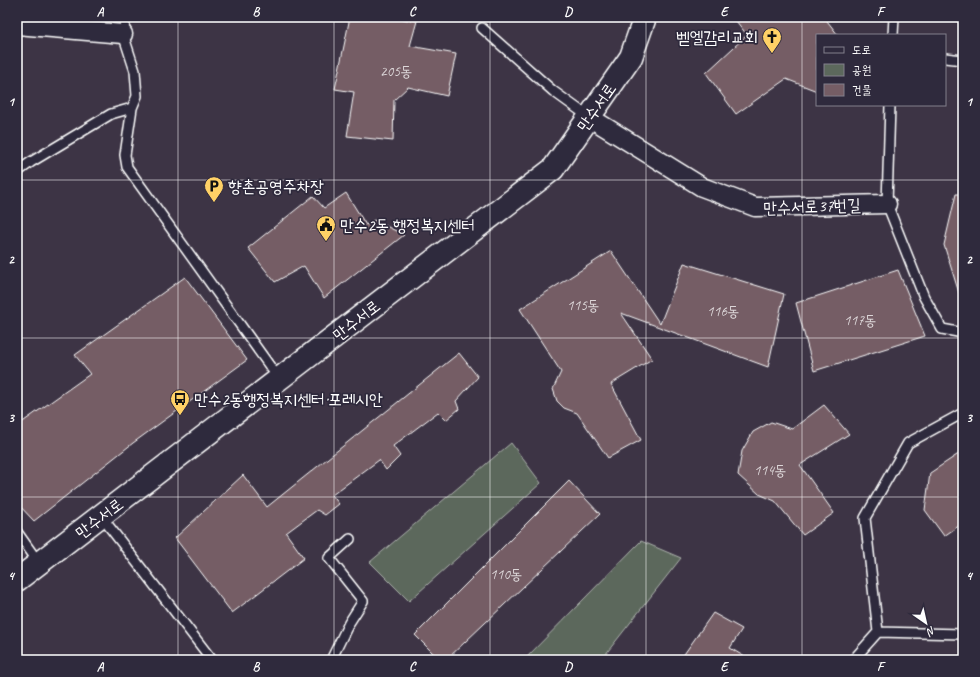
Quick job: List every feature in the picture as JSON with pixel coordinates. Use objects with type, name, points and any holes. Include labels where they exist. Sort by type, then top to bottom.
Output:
[{"type":"street","name":"만수서로","points":[[17,580],[552,169],[631,57],[645,17]]},
{"type":"street","points":[[17,25],[124,25]]},
{"type":"street","name":"만수서로37번길","points":[[589,116],[702,187],[755,207],[887,204]]},
{"type":"lane","points":[[893,34],[894,17]]},
{"type":"lane","points":[[124,25],[135,71],[136,96],[132,108],[125,155],[127,167],[279,379]]},
{"type":"lane","points":[[482,28],[553,91],[589,116]]},
{"type":"lane","points":[[946,58],[963,60]]},
{"type":"lane","points":[[890,106],[887,204],[924,297],[942,329],[963,333]]},
{"type":"lane","points":[[17,172],[111,114],[132,108]]},
{"type":"lane","points":[[853,660],[878,632],[865,518],[908,443],[963,412]]},
{"type":"lane","points":[[101,516],[212,660]]},
{"type":"lane","points":[[17,532],[39,563]]},
{"type":"lane","points":[[331,660],[349,623],[363,601],[329,558],[350,539]]},
{"type":"lane","points":[[878,632],[963,634]]},
{"type":"green space","points":[[511,443],[541,483],[409,601],[370,562]]},
{"type":"green space","points":[[641,541],[681,558],[601,660],[524,660]]},
{"type":"building","points":[[350,17],[384,17],[417,21],[410,46],[456,54],[447,96],[408,87],[394,100],[393,141],[347,136],[354,92],[335,89]]},
{"type":"building","name":"벧엘감리교회","points":[[733,17],[824,17],[837,34],[816,34],[816,91],[786,79],[736,114],[706,73],[747,35]]},
{"type":"building","name":"만수2동 행정복지센터","points":[[346,193],[366,225],[374,220],[404,235],[324,298],[304,266],[275,282],[248,248],[313,196],[324,208]]},
{"type":"building","points":[[956,194],[963,194],[963,292],[959,293],[944,245]]},
{"type":"building","points":[[611,251],[660,324],[684,263],[784,294],[768,367],[621,313],[652,359],[611,384],[641,440],[608,458],[577,413],[564,408],[557,401],[553,389],[561,372],[520,309]]},
{"type":"building","points":[[898,270],[925,336],[814,371],[796,303]]},
{"type":"building","points":[[185,277],[247,360],[133,443],[34,521],[17,503],[17,426],[90,374],[75,355]]},
{"type":"building","points":[[459,353],[478,377],[456,401],[459,409],[446,420],[438,412],[393,446],[400,456],[386,470],[379,460],[332,495],[339,504],[325,515],[317,510],[286,533],[304,558],[232,613],[175,538],[243,475],[267,507]]},
{"type":"building","points":[[824,405],[849,434],[800,465],[834,513],[803,535],[775,501],[759,494],[738,475],[742,451],[753,432],[771,422],[792,429]]},
{"type":"building","points":[[963,451],[963,523],[944,536],[925,510],[930,473]]},
{"type":"building","points":[[569,481],[600,514],[446,660],[440,660],[415,635]]},
{"type":"building","points":[[713,613],[742,629],[730,648],[750,660],[680,660]]},
{"type":"place","name":"벧엘감리교회","points":[[772,54]]},
{"type":"place","name":"향촌공영주차장","points":[[214,203]]},
{"type":"place","name":"만수2동 행정복지센터","points":[[326,242]]},
{"type":"place","name":"만수2동행정복지센터·포레시안","points":[[180,416]]}]
